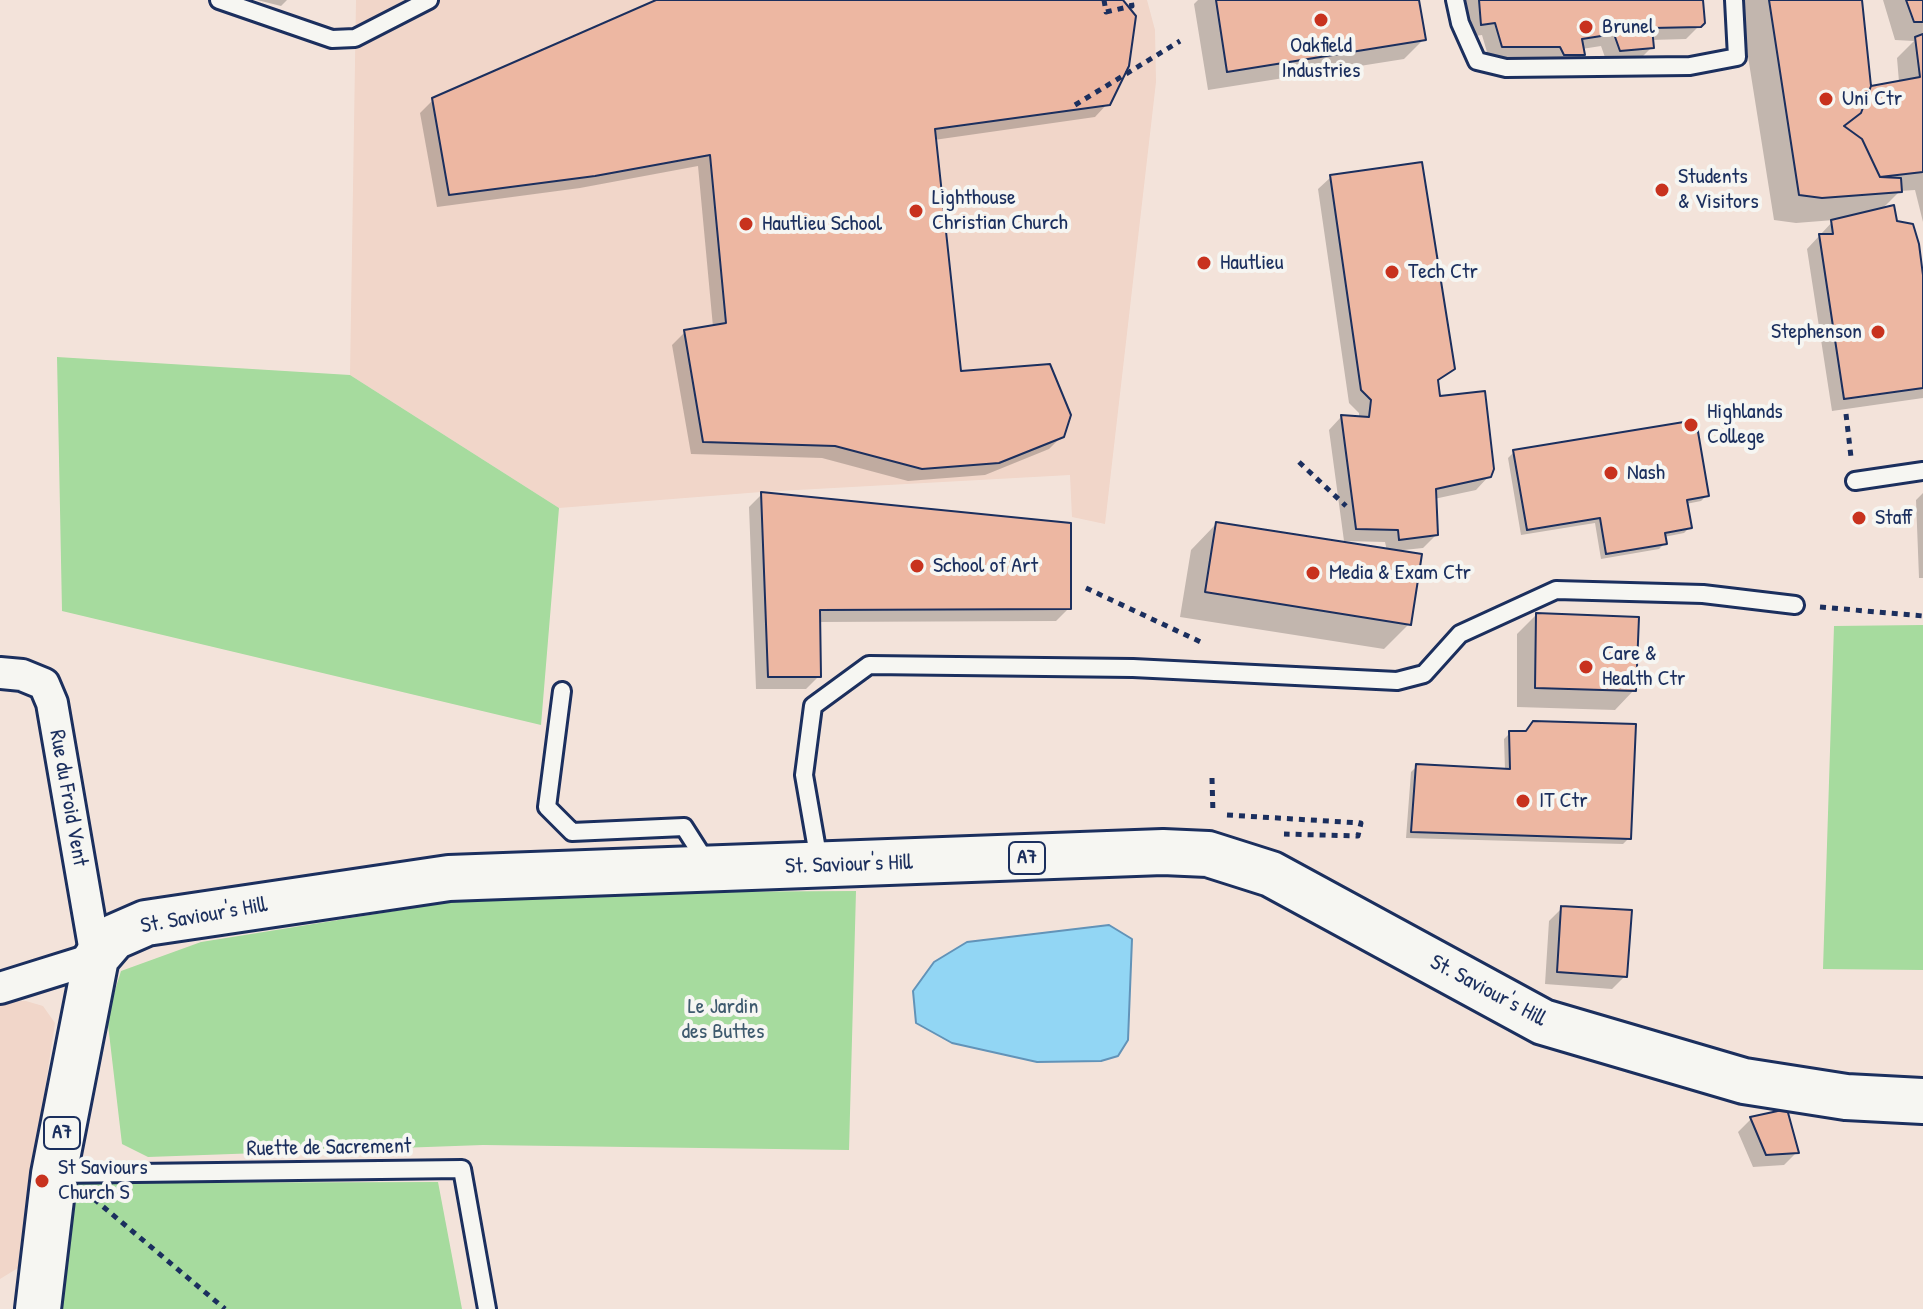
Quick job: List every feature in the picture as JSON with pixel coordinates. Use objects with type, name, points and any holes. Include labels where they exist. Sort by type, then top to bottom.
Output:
[{"type":"main road","name":"St. Saviour's Hill","points":[[96,958],[114,937],[146,923],[449,878],[1163,852],[1208,854],[1271,874],[1543,1022],[1744,1081],[1846,1097],[1923,1101]]},
{"type":"main road","name":"A7","points":[[38,1309],[54,1174],[96,958]]},
{"type":"street","name":"Rue du Froid Vent","points":[[0,673],[22,675],[44,684],[52,703],[96,958]]},
{"type":"street","points":[[0,988],[96,958]]},
{"type":"lane","points":[[219,0],[332,39],[355,38],[429,0]]},
{"type":"lane","points":[[1455,0],[1460,23],[1477,61],[1506,68],[1690,66],[1737,57],[1734,0]]},
{"type":"lane","points":[[1855,481],[1923,471]]},
{"type":"lane","points":[[820,866],[804,775],[813,706],[869,665],[1133,668],[1397,681],[1424,674],[1460,634],[1556,590],[1703,594],[1795,605]]},
{"type":"lane","points":[[562,691],[547,807],[572,832],[684,827],[711,870]]},
{"type":"lane","name":"Ruette de Sacrement","points":[[54,1174],[462,1169],[487,1309]]},
{"type":"path","points":[[1104,0],[1106,12],[1132,6],[1131,0]]},
{"type":"path","points":[[1075,105],[1180,41]]},
{"type":"path","points":[[1846,414],[1855,481]]},
{"type":"path","points":[[1299,462],[1346,506]]},
{"type":"path","points":[[1086,588],[1215,649]]},
{"type":"path","points":[[1795,605],[1923,616]]},
{"type":"path","points":[[1212,778],[1210,814],[1361,823],[1358,836],[1347,836]]},
{"type":"path","points":[[105,1209],[220,1301],[225,1309]]},
{"type":"shaded area","name":"Hautlieu School","points":[[356,0],[1147,0],[1155,30],[1156,82],[1105,524],[1072,517],[1070,475],[761,492],[559,508],[350,375]]},
{"type":"shaded area","points":[[4,1001],[26,1001],[43,1006],[55,1023],[18,1268],[0,1279],[0,1004]]},
{"type":"green space","points":[[57,357],[350,375],[559,508],[541,725],[62,611]]},
{"type":"green space","points":[[1923,625],[1923,970],[1823,969],[1834,626]]},
{"type":"green space","name":"Le Jardin des Buttes","points":[[856,891],[849,1150],[483,1145],[148,1157],[122,1144],[107,1016],[121,971],[201,942],[507,893]]},
{"type":"green space","points":[[438,1182],[462,1309],[59,1309],[75,1183]]},
{"type":"water","points":[[1109,925],[1132,939],[1128,1040],[1118,1056],[1101,1061],[1037,1062],[952,1043],[916,1023],[913,991],[934,962],[967,942]]},
{"type":"building","points":[[656,0],[1123,0],[1136,16],[1129,66],[1110,105],[935,129],[961,371],[1050,364],[1071,415],[1064,437],[999,463],[922,469],[835,446],[703,442],[684,330],[726,323],[710,155],[595,176],[449,195],[432,98]]},
{"type":"building","name":"Oakfield Industries","points":[[1216,0],[1419,0],[1426,40],[1227,72]]},
{"type":"building","name":"Brunel","points":[[1479,0],[1703,0],[1705,23],[1701,27],[1652,28],[1654,48],[1620,51],[1614,34],[1582,39],[1585,55],[1564,55],[1560,47],[1502,47],[1495,23],[1481,25]]},
{"type":"building","name":"Uni Ctr","points":[[1769,0],[1862,0],[1871,86],[1861,113],[1844,126],[1862,139],[1880,177],[1901,178],[1902,192],[1822,198],[1799,195]]},
{"type":"building","points":[[1906,0],[1923,0],[1923,22],[1914,22]]},
{"type":"building","points":[[1923,34],[1923,172],[1880,177],[1862,139],[1844,126],[1861,113],[1871,86],[1920,77],[1915,37]]},
{"type":"building","name":"Tech Ctr","points":[[1422,162],[1455,369],[1438,380],[1440,396],[1485,391],[1494,469],[1491,477],[1436,489],[1438,535],[1399,540],[1398,530],[1356,529],[1341,415],[1369,417],[1371,400],[1361,390],[1330,175]]},
{"type":"building","name":"Stephenson","points":[[1894,205],[1897,221],[1913,224],[1919,244],[1923,275],[1923,388],[1844,399],[1819,234],[1833,234],[1831,220]]},
{"type":"building","name":"Nash","points":[[1696,420],[1709,496],[1687,500],[1692,528],[1665,533],[1667,544],[1606,554],[1600,518],[1527,530],[1513,450]]},
{"type":"building","name":"School of Art","points":[[761,492],[1071,523],[1071,609],[820,610],[821,677],[768,677]]},
{"type":"building","name":"Media & Exam Ctr","points":[[1216,522],[1422,554],[1411,625],[1205,592]]},
{"type":"building","name":"Care & Health Ctr","points":[[1536,613],[1639,617],[1636,691],[1535,688]]},
{"type":"building","name":"IT Ctr","points":[[1533,721],[1636,724],[1631,839],[1411,832],[1416,764],[1510,769],[1509,731],[1526,731]]},
{"type":"building","points":[[1561,906],[1632,910],[1627,977],[1557,972]]},
{"type":"building","points":[[1787,1109],[1799,1153],[1766,1155],[1750,1117]]},
{"type":"place","name":"Oakfield Industries","points":[[1321,20]]},
{"type":"place","name":"Brunel","points":[[1586,27]]},
{"type":"place","name":"Uni Ctr","points":[[1826,99]]},
{"type":"place","name":"Students & Visitors","points":[[1662,190]]},
{"type":"place","name":"Lighthouse Christian Church","points":[[916,211]]},
{"type":"place","name":"Hautlieu School","points":[[746,224]]},
{"type":"place","name":"Hautlieu","points":[[1204,263]]},
{"type":"place","name":"Tech Ctr","points":[[1392,272]]},
{"type":"place","name":"Stephenson","points":[[1878,332]]},
{"type":"place","name":"Highlands College","points":[[1691,425]]},
{"type":"place","name":"Nash","points":[[1611,473]]},
{"type":"place","name":"Staff","points":[[1859,518]]},
{"type":"place","name":"School of Art","points":[[917,566]]},
{"type":"place","name":"Media & Exam Ctr","points":[[1313,573]]},
{"type":"place","name":"Care & Health Ctr","points":[[1586,667]]},
{"type":"place","name":"IT Ctr","points":[[1523,801]]},
{"type":"place","name":"St Saviours Church S","points":[[42,1181]]}]
